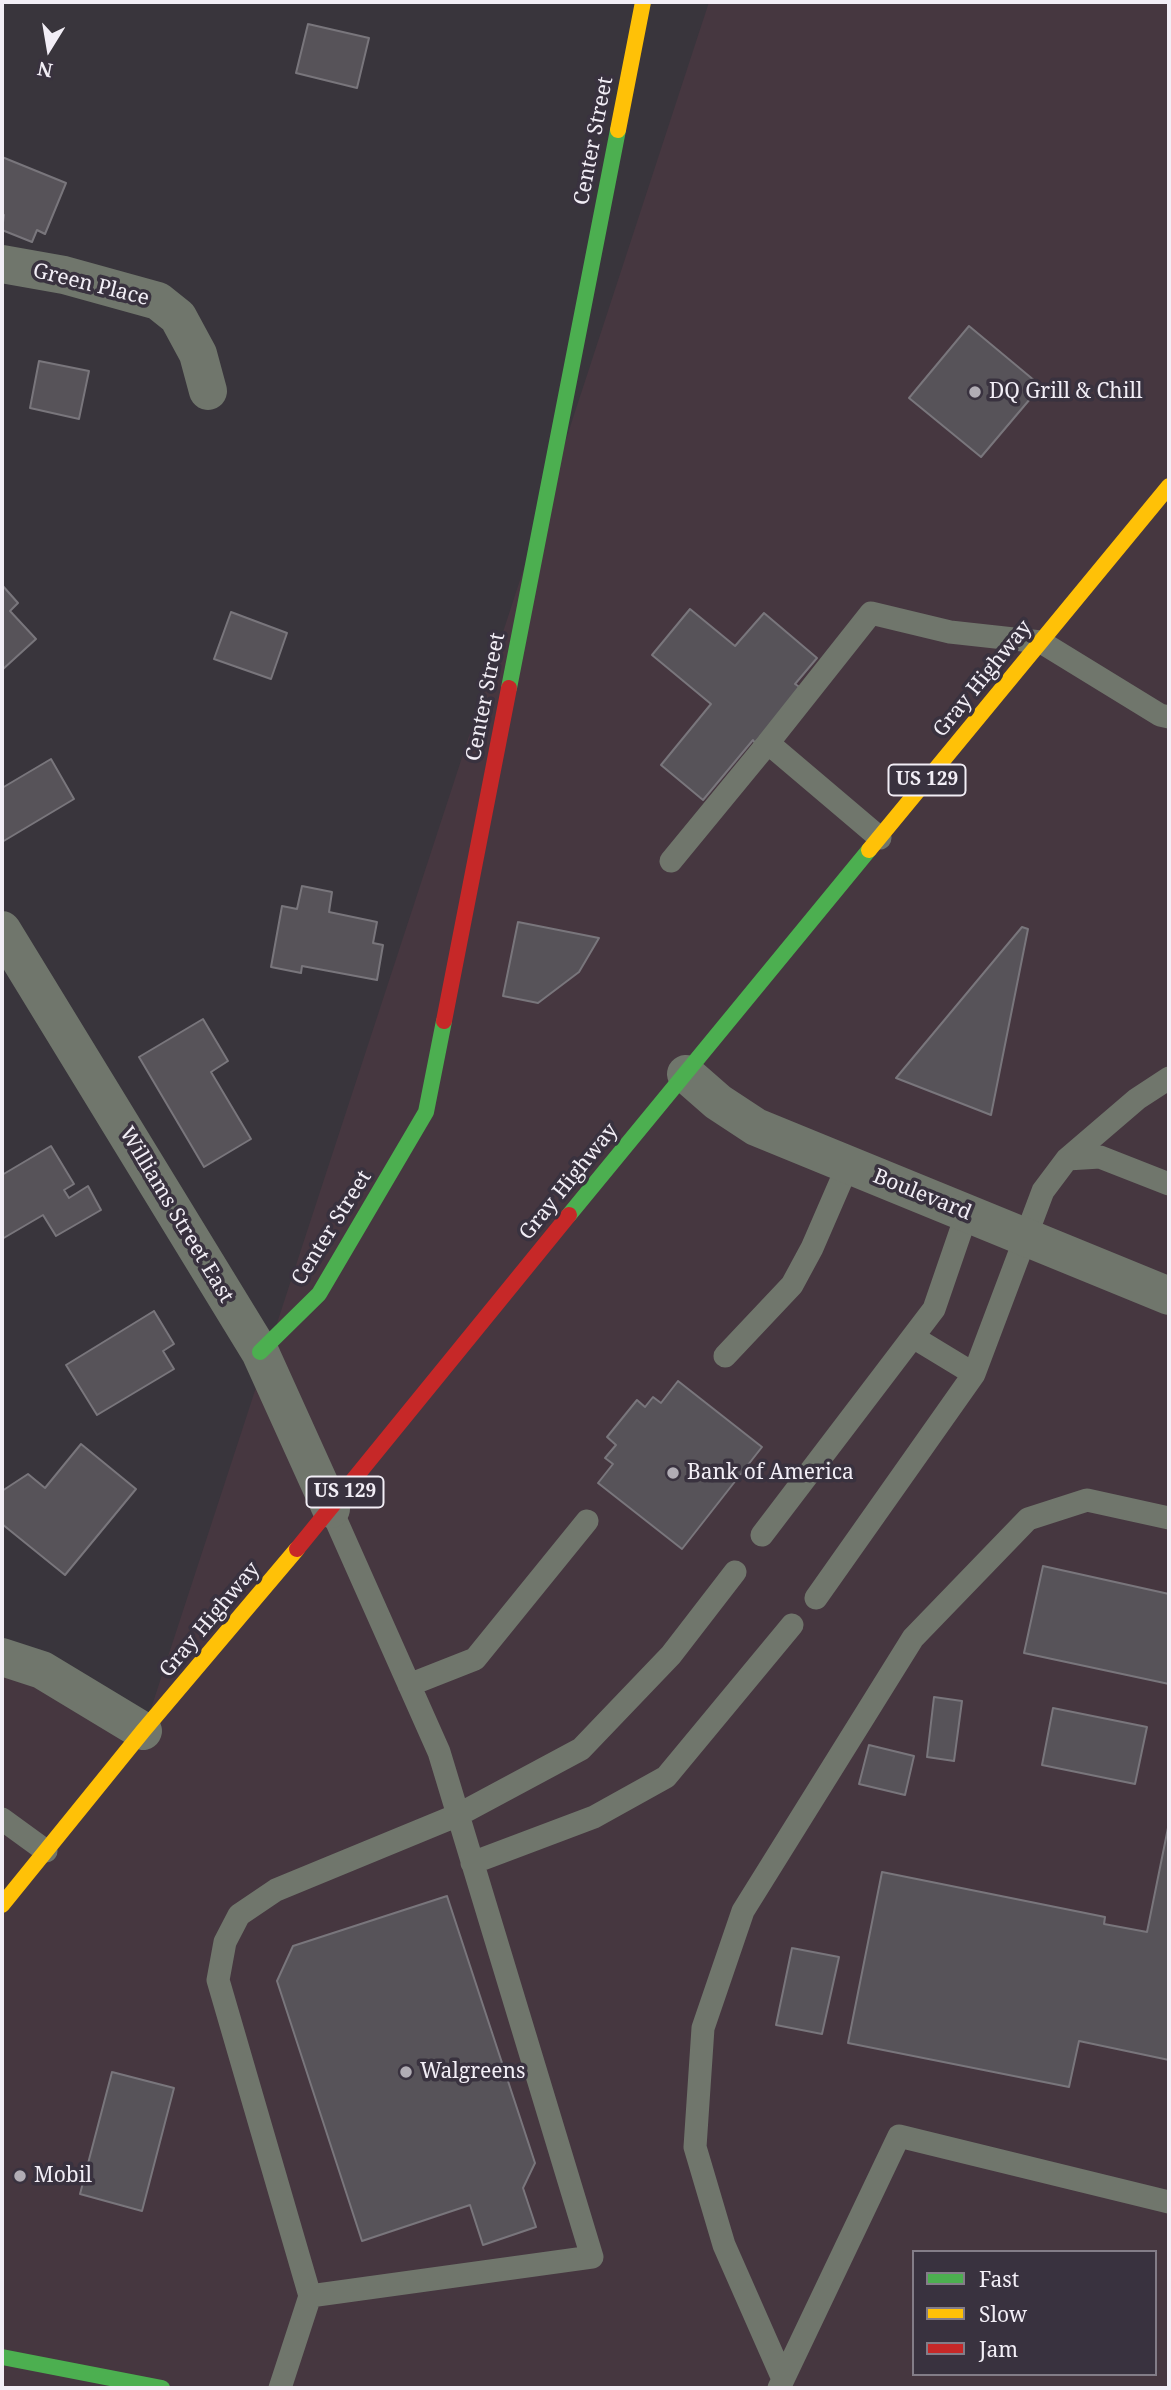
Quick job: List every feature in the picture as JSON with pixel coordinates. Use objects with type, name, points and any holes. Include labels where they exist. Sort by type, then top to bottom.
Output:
[{"type":"main road","name":"Center Street","points":[[260,1352],[319,1294],[426,1112],[643,2]]},
{"type":"main road","name":"Gray Highway","points":[[2,1905],[331,1509],[541,1249],[1041,642],[1160,514],[1169,486]]},
{"type":"main road","points":[[2,2357],[162,2388]]},
{"type":"street","name":"Green Place","points":[[2,264],[64,275],[158,301],[178,317],[198,354],[208,391]]},
{"type":"street","name":"Williams Street East","points":[[2,930],[12,961],[260,1352],[331,1509]]},
{"type":"street","name":"Boulevard","points":[[685,1074],[718,1102],[756,1128],[1169,1296]]},
{"type":"street","points":[[2,1657],[42,1671],[144,1731]]},
{"type":"lane","points":[[671,861],[871,613],[950,632],[1041,642],[1160,715],[1169,717]]},
{"type":"lane","points":[[768,743],[880,838]]},
{"type":"lane","points":[[816,1598],[974,1374],[1043,1191],[1068,1160],[1137,1099],[1169,1077]]},
{"type":"lane","points":[[1068,1160],[1100,1157],[1169,1184]]},
{"type":"lane","points":[[725,1356],[792,1285],[812,1248],[848,1165]]},
{"type":"lane","points":[[762,1535],[934,1309],[967,1213]]},
{"type":"lane","points":[[914,1338],[974,1374]]},
{"type":"lane","points":[[781,2384],[724,2245],[695,2147],[703,2028],[743,1911],[913,1638],[1028,1519],[1087,1500],[1169,1518]]},
{"type":"lane","points":[[310,2295],[592,2257],[439,1752],[331,1509]]},
{"type":"lane","points":[[409,1685],[475,1659],[587,1521]]},
{"type":"lane","points":[[280,2388],[310,2295],[218,1980],[225,1942],[239,1914],[276,1890],[458,1815],[581,1749],[671,1655],[735,1572]]},
{"type":"lane","points":[[472,1863],[594,1817],[666,1777],[792,1625]]},
{"type":"lane","points":[[2,1819],[46,1850]]},
{"type":"lane","points":[[781,2384],[899,2136],[1169,2202]]},
{"type":"lane","points":[[41,2388],[66,2370]]},
{"type":"shaded area","points":[[709,2],[1169,2],[1169,2388],[2,2388],[2,1657],[144,1730]]},
{"type":"building","points":[[308,24],[369,38],[357,88],[296,73]]},
{"type":"building","points":[[2,157],[66,183],[45,234],[37,230],[32,242],[2,230]]},
{"type":"building","name":"DQ Grill & Chill","points":[[969,326],[1041,386],[981,457],[909,398]]},
{"type":"building","points":[[39,361],[89,371],[79,419],[30,408]]},
{"type":"building","points":[[2,585],[18,603],[10,611],[36,639],[2,670]]},
{"type":"building","points":[[690,609],[735,646],[764,613],[817,658],[795,684],[801,688],[703,800],[661,765],[711,704],[652,655]]},
{"type":"building","points":[[231,612],[287,633],[271,679],[214,659]]},
{"type":"building","points":[[51,759],[74,799],[2,842],[2,788]]},
{"type":"building","points":[[302,886],[332,892],[329,912],[377,922],[373,943],[383,945],[377,980],[302,966],[301,973],[271,967],[282,906],[297,909]]},
{"type":"building","points":[[518,922],[599,938],[579,972],[538,1003],[503,996]]},
{"type":"building","points":[[1022,927],[1028,929],[991,1115],[896,1078]]},
{"type":"building","points":[[203,1019],[228,1061],[211,1072],[251,1139],[204,1167],[139,1057]]},
{"type":"building","points":[[51,1146],[74,1184],[64,1190],[69,1198],[88,1186],[101,1210],[56,1236],[43,1215],[2,1239],[2,1175]]},
{"type":"building","points":[[154,1311],[174,1344],[163,1351],[174,1369],[97,1415],[66,1365]]},
{"type":"building","name":"Bank of America","points":[[678,1381],[762,1447],[682,1549],[598,1483],[613,1464],[605,1458],[616,1445],[607,1437],[637,1400],[645,1407],[653,1397],[661,1403]]},
{"type":"building","points":[[81,1444],[136,1489],[65,1575],[2,1524],[2,1491],[28,1474],[45,1488]]},
{"type":"building","points":[[1043,1566],[1169,1594],[1169,1684],[1024,1653]]},
{"type":"building","points":[[934,1697],[962,1701],[954,1761],[927,1757]]},
{"type":"building","points":[[1053,1708],[1147,1727],[1135,1784],[1042,1765]]},
{"type":"building","points":[[869,1745],[914,1756],[905,1795],[859,1784]]},
{"type":"building","points":[[1169,1823],[1169,2060],[1079,2041],[1069,2087],[848,2043],[882,1872],[1105,1917],[1104,1924],[1147,1932]]},
{"type":"building","name":"Walgreens","points":[[447,1896],[535,2163],[523,2188],[536,2227],[483,2245],[470,2205],[362,2241],[277,1981],[293,1946]]},
{"type":"building","points":[[792,1948],[839,1957],[822,2034],[776,2025]]},
{"type":"building","points":[[112,2072],[174,2088],[142,2211],[80,2194]]},
{"type":"traffic: fast","points":[[509,688],[618,130]]},
{"type":"traffic: fast","points":[[569,1215],[869,850]]},
{"type":"traffic: fast","points":[[260,1352],[319,1294],[426,1112],[444,1021]]},
{"type":"traffic: fast","points":[[2,2357],[162,2388]]},
{"type":"traffic: slow","points":[[618,130],[643,2]]},
{"type":"traffic: slow","points":[[869,850],[1169,486]]},
{"type":"traffic: slow","points":[[2,1905],[143,1731],[297,1549]]},
{"type":"traffic: jam","points":[[444,1021],[509,688]]},
{"type":"traffic: jam","points":[[297,1549],[569,1215]]},
{"type":"place","name":"DQ Grill & Chill","points":[[975,392]]},
{"type":"place","name":"Bank of America","points":[[673,1473]]},
{"type":"place","name":"Walgreens","points":[[406,2072]]},
{"type":"place","name":"Mobil","points":[[20,2176]]}]
